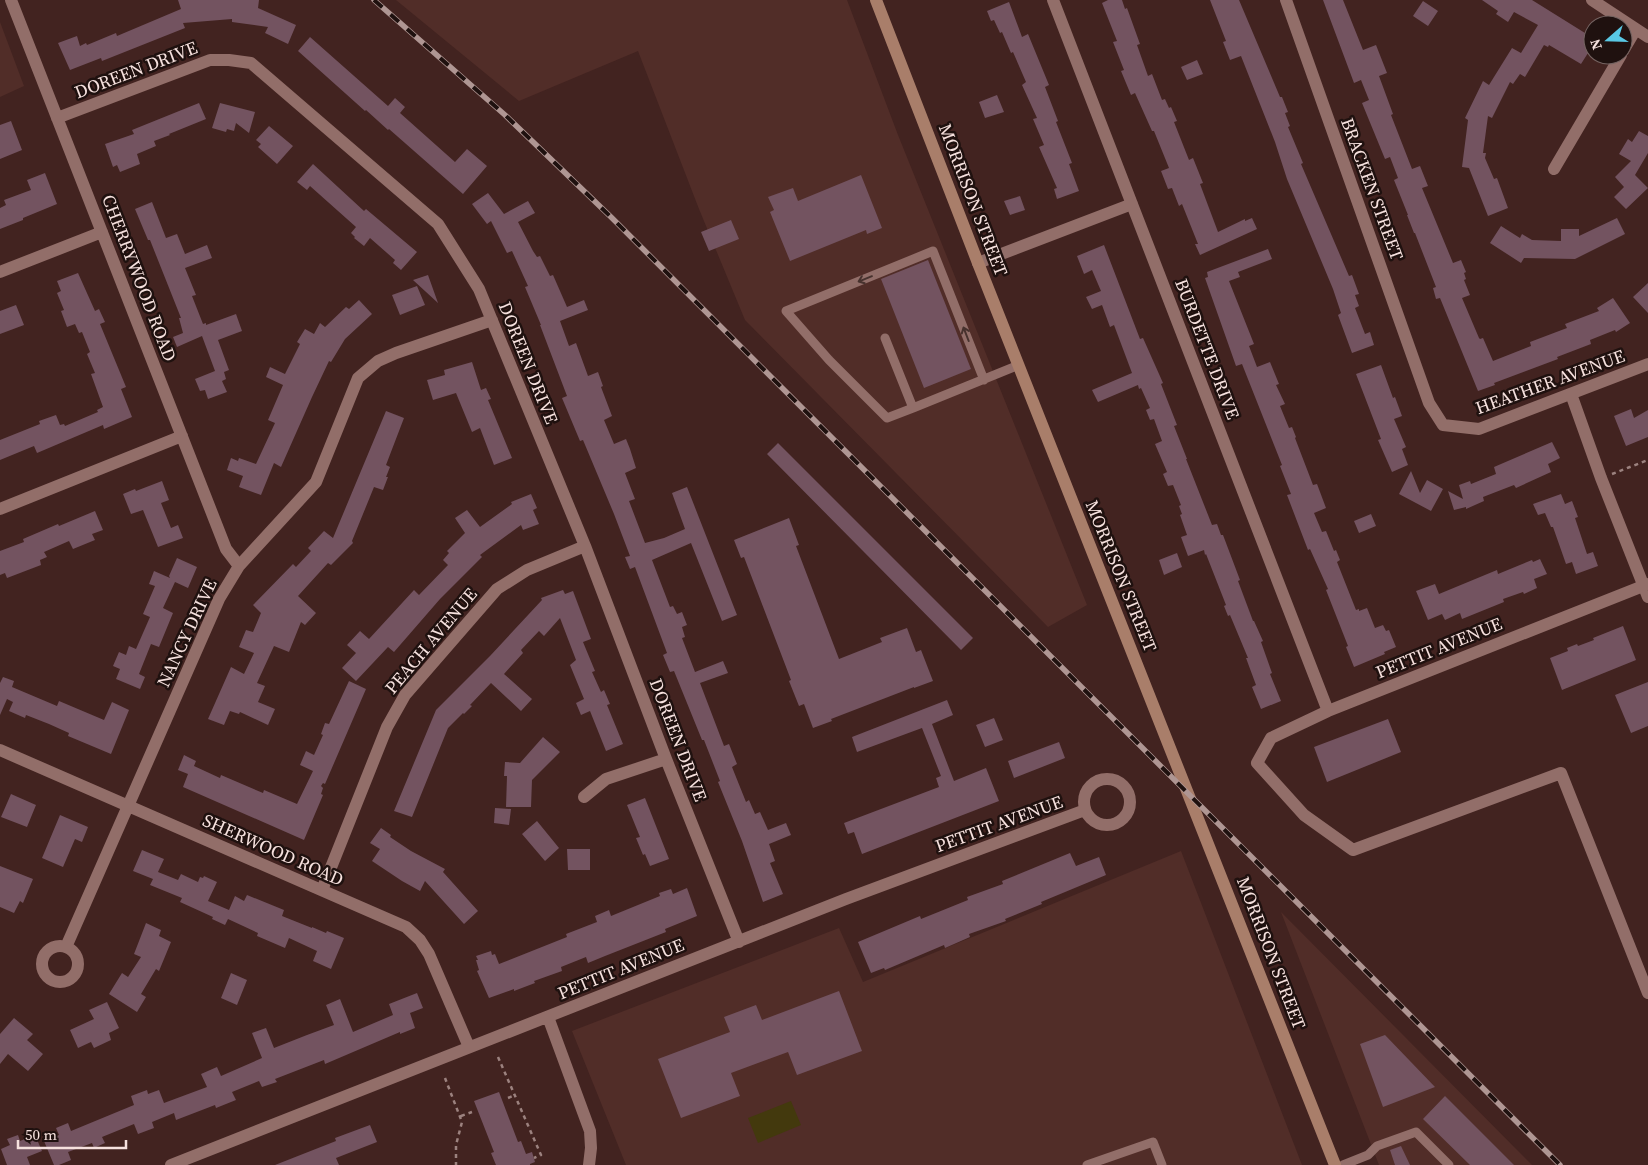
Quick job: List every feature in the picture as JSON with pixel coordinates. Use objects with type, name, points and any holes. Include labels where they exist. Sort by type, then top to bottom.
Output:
[{"type":"street","name":"CHERRYWOOD ROAD","points":[[11,0],[226,549],[239,566]]},
{"type":"street","name":"MORRISON STREET","points":[[876,0],[978,263],[1335,1165]]},
{"type":"street","name":"BURDETTE DRIVE","points":[[1053,0],[1328,711]]},
{"type":"street","name":"BRACKEN STREET","points":[[1286,0],[1424,390]]},
{"type":"street","points":[[1592,0],[1648,37]]},
{"type":"street","points":[[1633,34],[1636,29]]},
{"type":"street","name":"DOREEN DRIVE","points":[[57,118],[210,60],[251,63],[438,224],[479,289],[492,320],[585,546],[739,942]]},
{"type":"street","points":[[1554,169],[1615,65]]},
{"type":"street","points":[[978,263],[1132,204]]},
{"type":"street","points":[[0,272],[102,232]]},
{"type":"street","name":"NANCY DRIVE","points":[[66,947],[219,599],[239,566],[316,482],[358,378],[378,361],[396,353],[492,320]]},
{"type":"street","name":"HEATHER AVENUE","points":[[1424,390],[1429,403],[1443,425],[1479,429],[1648,364]]},
{"type":"street","points":[[1571,394],[1601,478],[1647,589]]},
{"type":"street","points":[[0,509],[182,436]]},
{"type":"street","name":"PEACH AVENUE","points":[[322,890],[387,727],[405,695],[497,589],[527,570],[585,546]]},
{"type":"street","name":"PETTIT AVENUE","points":[[1647,589],[1328,711],[1271,738],[1257,764],[1304,815],[1353,850],[1561,773],[1648,993]]},
{"type":"street","name":"SHERWOOD ROAD","points":[[0,750],[406,927],[420,940],[429,954],[469,1047]]},
{"type":"street","points":[[584,797],[606,779],[666,758]]},
{"type":"street","name":"PETTIT AVENUE","points":[[171,1165],[846,899],[1086,810]]},
{"type":"street","points":[[548,1017],[590,1131],[589,1165]]},
{"type":"lane","points":[[984,380],[933,251],[786,310],[829,360],[887,418],[984,380],[1019,365]]},
{"type":"lane","points":[[885,338],[913,408]]},
{"type":"lane","points":[[1343,1165],[1368,1155],[1377,1146],[1416,1132],[1449,1165]]},
{"type":"lane","points":[[1088,1165],[1153,1142],[1162,1165]]},
{"type":"path","points":[[1601,478],[1648,460]]},
{"type":"path","points":[[498,1057],[541,1155],[534,1158]]},
{"type":"path","points":[[445,1078],[462,1122],[456,1145],[456,1165]]},
{"type":"path","points":[[508,1098],[515,1095]]},
{"type":"path","points":[[461,1116],[472,1112]]},
{"type":"shaded area","points":[[396,0],[847,0],[898,135],[1087,605],[1048,627],[745,320],[699,209],[638,51],[519,101]]},
{"type":"shaded area","points":[[0,22],[24,86],[0,97]]},
{"type":"shaded area","points":[[1181,851],[1302,1165],[626,1165],[572,1031],[839,928],[863,982]]},
{"type":"shaded area","points":[[1281,912],[1532,1165],[1379,1165]]},
{"type":"shaded area","points":[[791,1101],[801,1125],[758,1143],[748,1118]]},
{"type":"building","points":[[178,0],[259,0],[258,8],[296,25],[288,44],[265,33],[268,27],[232,22],[232,19],[183,23],[185,28],[102,61],[101,58],[70,70],[58,43],[77,36],[80,46],[116,33],[117,36],[181,9]]},
{"type":"building","points":[[1108,0],[1122,0],[1125,9],[1127,8],[1140,44],[1137,45],[1148,76],[1152,74],[1162,100],[1165,99],[1169,108],[1171,107],[1177,121],[1174,122],[1189,160],[1193,158],[1203,183],[1200,184],[1218,232],[1245,219],[1245,221],[1252,218],[1257,229],[1200,255],[1195,244],[1198,244],[1182,204],[1179,206],[1172,188],[1168,189],[1161,171],[1169,168],[1154,131],[1152,131],[1135,93],[1131,95],[1121,71],[1124,70],[1113,42],[1117,41],[1102,3]]},
{"type":"building","points":[[1210,0],[1239,0],[1288,112],[1285,113],[1290,126],[1288,127],[1303,163],[1301,164],[1349,276],[1352,275],[1359,294],[1355,295],[1359,306],[1355,308],[1365,334],[1370,332],[1374,345],[1352,353],[1338,315],[1341,313],[1333,289],[1287,179],[1275,142],[1241,56],[1230,60],[1223,42],[1226,41]]},
{"type":"building","points":[[1323,0],[1343,0],[1363,50],[1376,45],[1387,73],[1379,76],[1393,114],[1391,115],[1412,169],[1420,166],[1428,186],[1422,188],[1453,263],[1461,260],[1466,272],[1464,273],[1466,279],[1464,280],[1470,295],[1462,298],[1479,338],[1483,338],[1493,361],[1531,346],[1530,342],[1567,328],[1565,324],[1599,311],[1597,308],[1613,298],[1630,323],[1616,332],[1615,330],[1590,340],[1591,344],[1557,357],[1558,359],[1478,391],[1440,298],[1436,299],[1433,288],[1436,287],[1394,180],[1398,178],[1390,157],[1385,159],[1362,103],[1369,100],[1361,80],[1354,83]]},
{"type":"building","points":[[1482,0],[1532,0],[1583,32],[1583,61],[1581,64],[1549,45],[1548,47],[1544,45],[1525,77],[1520,74],[1513,84],[1510,82],[1492,118],[1488,116],[1483,153],[1486,153],[1485,158],[1494,179],[1497,178],[1508,208],[1488,216],[1469,168],[1462,167],[1468,120],[1465,118],[1483,81],[1489,85],[1512,48],[1521,53],[1538,25],[1514,12],[1508,22],[1496,14],[1498,11]]},
{"type":"building","points":[[1423,1],[1438,11],[1428,26],[1413,16]]},
{"type":"building","points":[[1009,2],[1022,37],[1028,34],[1049,85],[1045,87],[1072,163],[1069,164],[1079,191],[1057,199],[1054,189],[1057,188],[1039,147],[1044,145],[1033,119],[1037,118],[1022,85],[1026,82],[1013,52],[1011,53],[1002,32],[1000,33],[994,20],[991,21],[987,11]]},
{"type":"building","points":[[310,37],[388,106],[395,98],[405,107],[400,113],[455,162],[467,149],[487,166],[463,194],[298,51]]},
{"type":"building","points":[[1197,60],[1203,74],[1187,80],[1181,67]]},
{"type":"building","points":[[997,95],[1004,112],[985,118],[979,102]]},
{"type":"building","points":[[199,103],[206,119],[154,141],[156,146],[137,154],[140,164],[120,172],[117,165],[113,167],[105,144],[134,134],[132,130]]},
{"type":"building","points":[[220,103],[255,112],[249,133],[236,123],[234,131],[227,129],[226,132],[212,128]]},
{"type":"building","points":[[11,121],[22,150],[0,159],[0,125]]},
{"type":"building","points":[[269,126],[293,146],[277,164],[258,147],[261,144],[256,140]]},
{"type":"building","points":[[1639,131],[1648,136],[1648,153],[1635,175],[1648,188],[1626,209],[1614,197],[1624,187],[1615,177],[1631,161],[1619,154],[1628,139],[1632,142]]},
{"type":"building","points":[[313,164],[364,211],[366,209],[417,252],[401,270],[393,263],[395,260],[370,238],[364,246],[354,238],[351,233],[356,227],[310,186],[307,190],[297,182]]},
{"type":"building","points":[[45,173],[57,204],[0,229],[0,208],[6,205],[4,200],[31,190],[27,180]]},
{"type":"building","points":[[861,175],[882,228],[867,234],[866,230],[790,261],[770,212],[774,210],[768,197],[793,188],[798,201]]},
{"type":"building","points":[[488,193],[504,214],[528,201],[535,213],[518,222],[533,251],[537,257],[540,256],[550,276],[553,275],[567,307],[584,300],[588,310],[560,321],[569,346],[576,343],[588,376],[598,372],[603,386],[601,387],[612,416],[604,420],[614,444],[626,439],[630,449],[636,468],[625,473],[635,499],[629,501],[645,543],[664,538],[685,529],[672,493],[687,487],[737,615],[722,621],[691,543],[652,560],[670,607],[673,606],[677,614],[682,612],[687,625],[682,627],[685,637],[682,638],[695,672],[723,661],[728,673],[700,683],[724,746],[729,744],[737,764],[732,767],[746,802],[749,800],[755,814],[760,812],[768,830],[786,823],[791,835],[769,844],[775,861],[770,863],[783,894],[763,902],[704,740],[702,740],[674,671],[670,672],[663,655],[667,653],[635,567],[630,569],[625,557],[630,556],[614,514],[583,440],[580,441],[562,398],[567,396],[525,287],[528,286],[512,251],[507,253],[491,221],[487,224],[472,204]]},
{"type":"building","points":[[1020,196],[1025,210],[1010,215],[1004,201]]},
{"type":"building","points":[[152,202],[166,238],[177,234],[185,254],[207,245],[212,258],[185,268],[196,295],[192,296],[203,324],[206,323],[206,325],[236,314],[242,331],[218,340],[229,370],[224,372],[226,379],[222,381],[227,392],[208,399],[205,390],[200,391],[195,379],[215,371],[202,336],[177,347],[173,337],[183,333],[179,318],[181,318],[150,240],[148,240],[135,209]]},
{"type":"building","points":[[1617,218],[1625,234],[1575,259],[1524,258],[1521,263],[1490,243],[1501,226],[1520,238],[1522,234],[1532,240],[1561,241],[1561,229],[1579,229],[1579,236]]},
{"type":"building","points":[[731,220],[739,239],[709,251],[701,232]]},
{"type":"building","points":[[1104,245],[1140,339],[1143,338],[1163,383],[1161,384],[1177,425],[1174,426],[1212,525],[1217,524],[1221,535],[1223,535],[1253,621],[1263,641],[1261,642],[1272,673],[1270,674],[1281,701],[1261,709],[1252,687],[1256,685],[1246,658],[1248,658],[1230,615],[1228,616],[1224,606],[1226,605],[1206,554],[1204,550],[1188,556],[1181,537],[1187,535],[1180,515],[1182,514],[1179,506],[1181,505],[1173,485],[1168,486],[1163,474],[1167,472],[1155,444],[1162,441],[1154,419],[1150,420],[1146,410],[1150,408],[1141,388],[1139,389],[1138,385],[1098,402],[1092,390],[1132,373],[1114,325],[1110,327],[1102,305],[1092,309],[1086,297],[1101,291],[1092,270],[1084,274],[1077,256]]},
{"type":"building","points":[[1268,249],[1272,259],[1238,272],[1240,277],[1229,281],[1254,344],[1249,346],[1257,367],[1270,362],[1279,384],[1276,385],[1285,404],[1280,406],[1289,428],[1292,427],[1313,485],[1317,484],[1326,508],[1314,513],[1322,532],[1326,531],[1334,551],[1336,550],[1340,560],[1337,562],[1356,610],[1359,609],[1359,611],[1367,608],[1375,628],[1383,625],[1386,631],[1389,630],[1396,647],[1384,652],[1385,654],[1354,667],[1346,647],[1348,646],[1326,590],[1328,589],[1310,549],[1308,550],[1287,495],[1291,494],[1280,466],[1282,465],[1242,364],[1236,366],[1205,278],[1208,277],[1207,272]]},
{"type":"building","points":[[928,260],[971,369],[924,388],[881,279]]},
{"type":"building","points":[[78,273],[95,311],[99,309],[105,322],[100,324],[126,387],[121,389],[132,417],[104,429],[103,425],[37,453],[34,446],[0,460],[0,440],[40,424],[39,421],[56,415],[60,425],[64,424],[65,426],[98,412],[97,410],[103,407],[91,374],[95,373],[87,354],[90,352],[82,332],[79,333],[75,324],[67,327],[61,311],[64,310],[57,293],[61,291],[57,281]]},
{"type":"building","points":[[428,275],[438,303],[413,280]]},
{"type":"building","points":[[1648,283],[1648,313],[1633,297]]},
{"type":"building","points":[[417,286],[425,305],[400,315],[392,295]]},
{"type":"building","points":[[359,300],[372,314],[345,339],[331,362],[329,361],[281,467],[274,463],[261,495],[239,487],[243,476],[227,470],[231,458],[238,461],[239,458],[256,464],[275,423],[268,420],[283,385],[266,377],[270,367],[285,374],[300,344],[297,342],[305,329],[314,334],[320,323],[325,327],[346,307],[349,309]]},
{"type":"building","points":[[16,305],[24,325],[0,334],[0,311]]},
{"type":"building","points":[[472,362],[481,390],[486,388],[491,399],[488,400],[512,458],[494,465],[480,428],[472,432],[456,393],[433,400],[427,380],[445,375],[444,370]]},
{"type":"building","points":[[1381,365],[1402,416],[1394,419],[1406,447],[1402,449],[1408,465],[1392,472],[1378,440],[1381,439],[1356,374]]},
{"type":"building","points":[[1631,409],[1634,418],[1648,410],[1648,437],[1626,446],[1614,416]]},
{"type":"building","points":[[386,411],[404,418],[386,465],[390,467],[386,477],[388,477],[383,490],[374,487],[352,541],[353,543],[331,565],[328,563],[298,596],[316,613],[305,625],[301,622],[289,652],[274,646],[257,683],[265,686],[258,702],[275,709],[268,725],[240,712],[239,714],[230,711],[224,725],[208,719],[231,667],[244,674],[254,653],[239,647],[246,630],[253,632],[261,613],[253,605],[293,564],[296,567],[311,551],[308,548],[324,531],[333,538]]},
{"type":"building","points":[[1552,442],[1560,458],[1548,464],[1551,472],[1516,488],[1514,485],[1483,497],[1484,501],[1466,509],[1466,507],[1454,510],[1448,491],[1463,499],[1459,485],[1470,481],[1471,484],[1496,474],[1494,467]]},
{"type":"building","points":[[778,443],[973,638],[961,650],[767,454]]},
{"type":"building","points":[[1411,471],[1420,493],[1427,480],[1443,489],[1431,511],[1399,494]]},
{"type":"building","points":[[162,481],[169,500],[161,503],[171,528],[178,525],[183,538],[158,547],[143,510],[131,514],[123,494]]},
{"type":"building","points":[[531,494],[537,508],[533,510],[539,524],[523,530],[521,525],[480,555],[482,557],[440,599],[394,652],[388,647],[356,681],[342,668],[356,653],[347,645],[360,631],[369,639],[414,590],[419,595],[448,565],[443,560],[449,553],[447,551],[465,533],[455,518],[467,510],[480,527],[512,504],[511,502]]},
{"type":"building","points":[[1561,494],[1565,504],[1572,501],[1578,517],[1575,518],[1587,554],[1593,552],[1598,566],[1576,574],[1572,562],[1566,564],[1553,527],[1551,527],[1545,513],[1538,515],[1533,504]]},
{"type":"building","points":[[95,511],[103,530],[92,534],[95,540],[73,549],[69,541],[44,552],[47,557],[40,560],[41,565],[7,578],[5,573],[0,575],[0,551],[24,542],[23,539],[58,524],[59,526]]},
{"type":"building","points":[[1371,514],[1376,526],[1359,533],[1354,521]]},
{"type":"building","points":[[789,518],[799,545],[796,546],[839,659],[882,642],[880,638],[907,628],[916,652],[921,650],[933,681],[831,719],[832,721],[813,728],[804,704],[799,706],[744,557],[741,558],[734,540]]},
{"type":"building","points":[[1177,553],[1182,567],[1164,575],[1159,560]]},
{"type":"building","points":[[177,558],[197,567],[188,588],[175,582],[163,608],[173,613],[159,647],[151,644],[139,674],[145,677],[140,689],[116,679],[120,669],[113,666],[119,652],[126,655],[129,646],[136,649],[150,617],[143,614],[155,586],[149,584],[154,571],[170,578],[169,576]]},
{"type":"building","points":[[1540,559],[1547,574],[1534,579],[1537,588],[1524,594],[1523,592],[1503,599],[1504,602],[1462,619],[1460,613],[1445,620],[1442,614],[1428,620],[1416,591],[1435,584],[1439,594],[1497,570],[1498,574],[1532,560],[1533,562]]},
{"type":"building","points":[[563,590],[565,594],[573,591],[591,639],[583,642],[595,671],[592,672],[601,692],[604,690],[610,704],[607,705],[623,744],[606,751],[590,711],[581,715],[576,703],[584,699],[570,665],[576,660],[560,618],[544,636],[539,631],[521,650],[523,653],[504,674],[532,699],[521,711],[491,683],[470,705],[472,706],[448,728],[412,817],[394,811],[436,710],[490,656],[542,600],[541,598]]},
{"type":"building","points":[[1623,626],[1636,660],[1562,690],[1550,658],[1568,651],[1567,648],[1594,640],[1593,638]]},
{"type":"building","points":[[3,677],[14,681],[12,687],[57,706],[59,701],[104,720],[112,702],[129,710],[111,754],[68,736],[69,733],[49,724],[26,715],[25,718],[9,711],[13,702],[7,699],[0,715],[0,683]]},
{"type":"building","points":[[349,681],[366,689],[325,784],[323,783],[321,786],[323,788],[321,794],[323,795],[304,840],[183,787],[188,774],[178,770],[184,755],[196,761],[194,766],[220,778],[221,775],[263,793],[264,790],[297,804],[313,771],[300,765],[306,751],[314,755],[323,735],[321,734],[325,723],[329,724]]},
{"type":"building","points":[[1648,682],[1648,726],[1631,733],[1615,695]]},
{"type":"building","points":[[947,700],[953,715],[932,724],[954,781],[986,768],[999,801],[862,854],[854,832],[848,834],[844,823],[939,787],[936,778],[941,776],[922,728],[857,752],[852,737]]},
{"type":"building","points":[[994,718],[1003,740],[985,747],[976,725]]},
{"type":"building","points":[[1388,719],[1401,752],[1327,782],[1314,747]]},
{"type":"building","points":[[543,737],[560,752],[532,780],[531,807],[506,807],[507,776],[504,776],[505,762],[520,763]]},
{"type":"building","points":[[1059,742],[1065,758],[1014,778],[1008,761]]},
{"type":"building","points":[[11,794],[36,805],[27,827],[1,817]]},
{"type":"building","points":[[645,798],[669,859],[650,866],[636,838],[640,837],[627,805]]},
{"type":"building","points":[[495,808],[511,809],[509,825],[494,823]]},
{"type":"building","points":[[60,815],[88,827],[82,842],[75,839],[63,867],[42,858]]},
{"type":"building","points":[[537,821],[559,848],[545,861],[522,834]]},
{"type":"building","points":[[381,828],[391,835],[390,837],[411,851],[445,869],[443,872],[478,911],[464,924],[425,881],[420,891],[372,861],[380,849],[370,843]]},
{"type":"building","points":[[567,849],[590,849],[590,870],[568,870]]},
{"type":"building","points":[[142,850],[164,859],[158,872],[178,880],[181,874],[198,882],[200,877],[203,878],[204,876],[217,882],[208,901],[229,910],[235,896],[244,901],[247,895],[284,910],[282,916],[344,938],[331,969],[313,961],[317,951],[289,938],[285,948],[257,936],[258,933],[228,919],[225,925],[212,919],[213,917],[180,902],[182,898],[150,885],[153,879],[133,871]]},
{"type":"building","points":[[1070,853],[1076,866],[1099,857],[1106,875],[1041,902],[1042,904],[1005,919],[1006,921],[969,934],[970,937],[945,948],[944,945],[885,970],[884,968],[871,973],[858,942],[920,916],[921,919],[968,900],[967,897],[1003,884],[1002,881]]},
{"type":"building","points":[[0,866],[33,879],[23,903],[20,901],[14,913],[0,907]]},
{"type":"building","points":[[687,888],[697,916],[665,929],[666,932],[588,963],[586,957],[561,967],[562,971],[534,981],[535,983],[489,998],[477,971],[479,970],[476,956],[491,951],[492,955],[495,954],[499,964],[567,937],[566,934],[597,922],[595,916],[609,910],[611,916],[660,896],[659,893],[671,889],[673,894]]},
{"type":"building","points":[[146,923],[161,930],[159,936],[171,942],[159,971],[156,969],[141,994],[146,997],[137,1012],[109,994],[122,973],[128,977],[141,957],[134,954]]},
{"type":"building","points":[[231,973],[247,980],[237,1005],[221,998]]},
{"type":"building","points":[[839,991],[862,1051],[797,1075],[788,1052],[731,1073],[740,1096],[681,1118],[658,1059],[730,1032],[724,1017],[756,1005],[762,1020]]},
{"type":"building","points":[[417,993],[423,1008],[410,1013],[415,1028],[400,1034],[400,1032],[325,1064],[324,1060],[275,1079],[277,1082],[262,1087],[259,1081],[232,1092],[236,1100],[216,1108],[215,1105],[176,1120],[174,1113],[152,1122],[154,1128],[138,1134],[134,1124],[102,1137],[105,1143],[94,1148],[92,1143],[68,1152],[71,1160],[54,1165],[44,1141],[59,1135],[56,1128],[68,1123],[71,1131],[134,1105],[131,1096],[147,1090],[148,1094],[159,1090],[164,1103],[207,1087],[201,1074],[217,1067],[221,1076],[262,1058],[252,1033],[266,1028],[274,1048],[334,1025],[326,1005],[340,999],[353,1032],[393,1015],[389,1004]]},
{"type":"building","points":[[107,1002],[119,1028],[109,1033],[111,1040],[94,1048],[91,1042],[78,1048],[70,1030],[94,1019],[89,1010]]},
{"type":"building","points":[[14,1018],[33,1034],[27,1040],[43,1054],[28,1071],[8,1054],[0,1064],[0,1034]]},
{"type":"building","points":[[1385,1035],[1435,1087],[1383,1107],[1360,1044]]},
{"type":"building","points":[[499,1092],[518,1142],[521,1141],[526,1154],[532,1152],[535,1162],[530,1165],[496,1165],[491,1153],[494,1152],[474,1101]]},
{"type":"building","points":[[1445,1096],[1514,1165],[1470,1165],[1423,1119]]},
{"type":"building","points":[[370,1125],[377,1142],[336,1158],[339,1165],[275,1165],[336,1141],[335,1138]]},
{"type":"building","points":[[18,1135],[20,1141],[35,1135],[42,1151],[27,1157],[30,1165],[7,1165],[1,1149],[10,1145],[7,1139]]},
{"type":"building","points":[[1401,1146],[1410,1165],[1395,1165],[1390,1150]]},
{"type":"railway","points":[[374,0],[505,115],[611,217],[1560,1165]]}]
